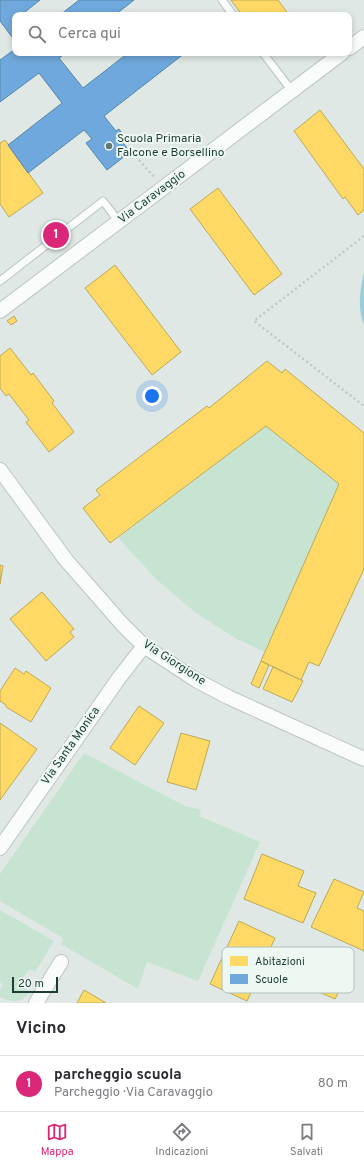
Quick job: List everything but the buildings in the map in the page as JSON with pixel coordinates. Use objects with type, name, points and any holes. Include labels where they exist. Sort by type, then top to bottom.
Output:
[{"type":"street","points":[[352,46],[364,36]]},
{"type":"street","name":"Via Caravaggio","points":[[0,311],[338,56]]},
{"type":"street","name":"Via Giorgione","points":[[0,470],[66,560],[122,624],[144,646],[196,680],[228,697],[364,759]]},
{"type":"street","name":"Via Santa Monica","points":[[0,848],[119,678],[144,646]]},
{"type":"street","points":[[36,1003],[61,962]]},
{"type":"lane","points":[[222,0],[231,12]]},
{"type":"lane","points":[[265,56],[292,91]]},
{"type":"lane","points":[[0,280],[103,201],[119,222]]},
{"type":"path","points":[[364,236],[254,320],[364,406]]},
{"type":"green space","points":[[266,426],[339,484],[265,652],[235,638],[196,613],[156,579],[118,538]]},
{"type":"green space","points":[[84,753],[185,806],[201,810],[199,816],[260,842],[198,981],[147,962],[138,989],[61,944],[63,938],[0,901],[0,874]]},
{"type":"green space","points":[[0,910],[54,941],[35,972],[29,969],[19,984],[30,992],[27,996],[16,1001],[0,997],[0,990],[3,985],[0,982]]},
{"type":"water","points":[[364,272],[364,325],[360,312],[360,292]]},
{"type":"place","name":"Scuola Primaria Falcone e Borsellino","points":[[109,146]]},
{"type":"place","name":"parcheggio scuola","points":[[56,235]]}]
